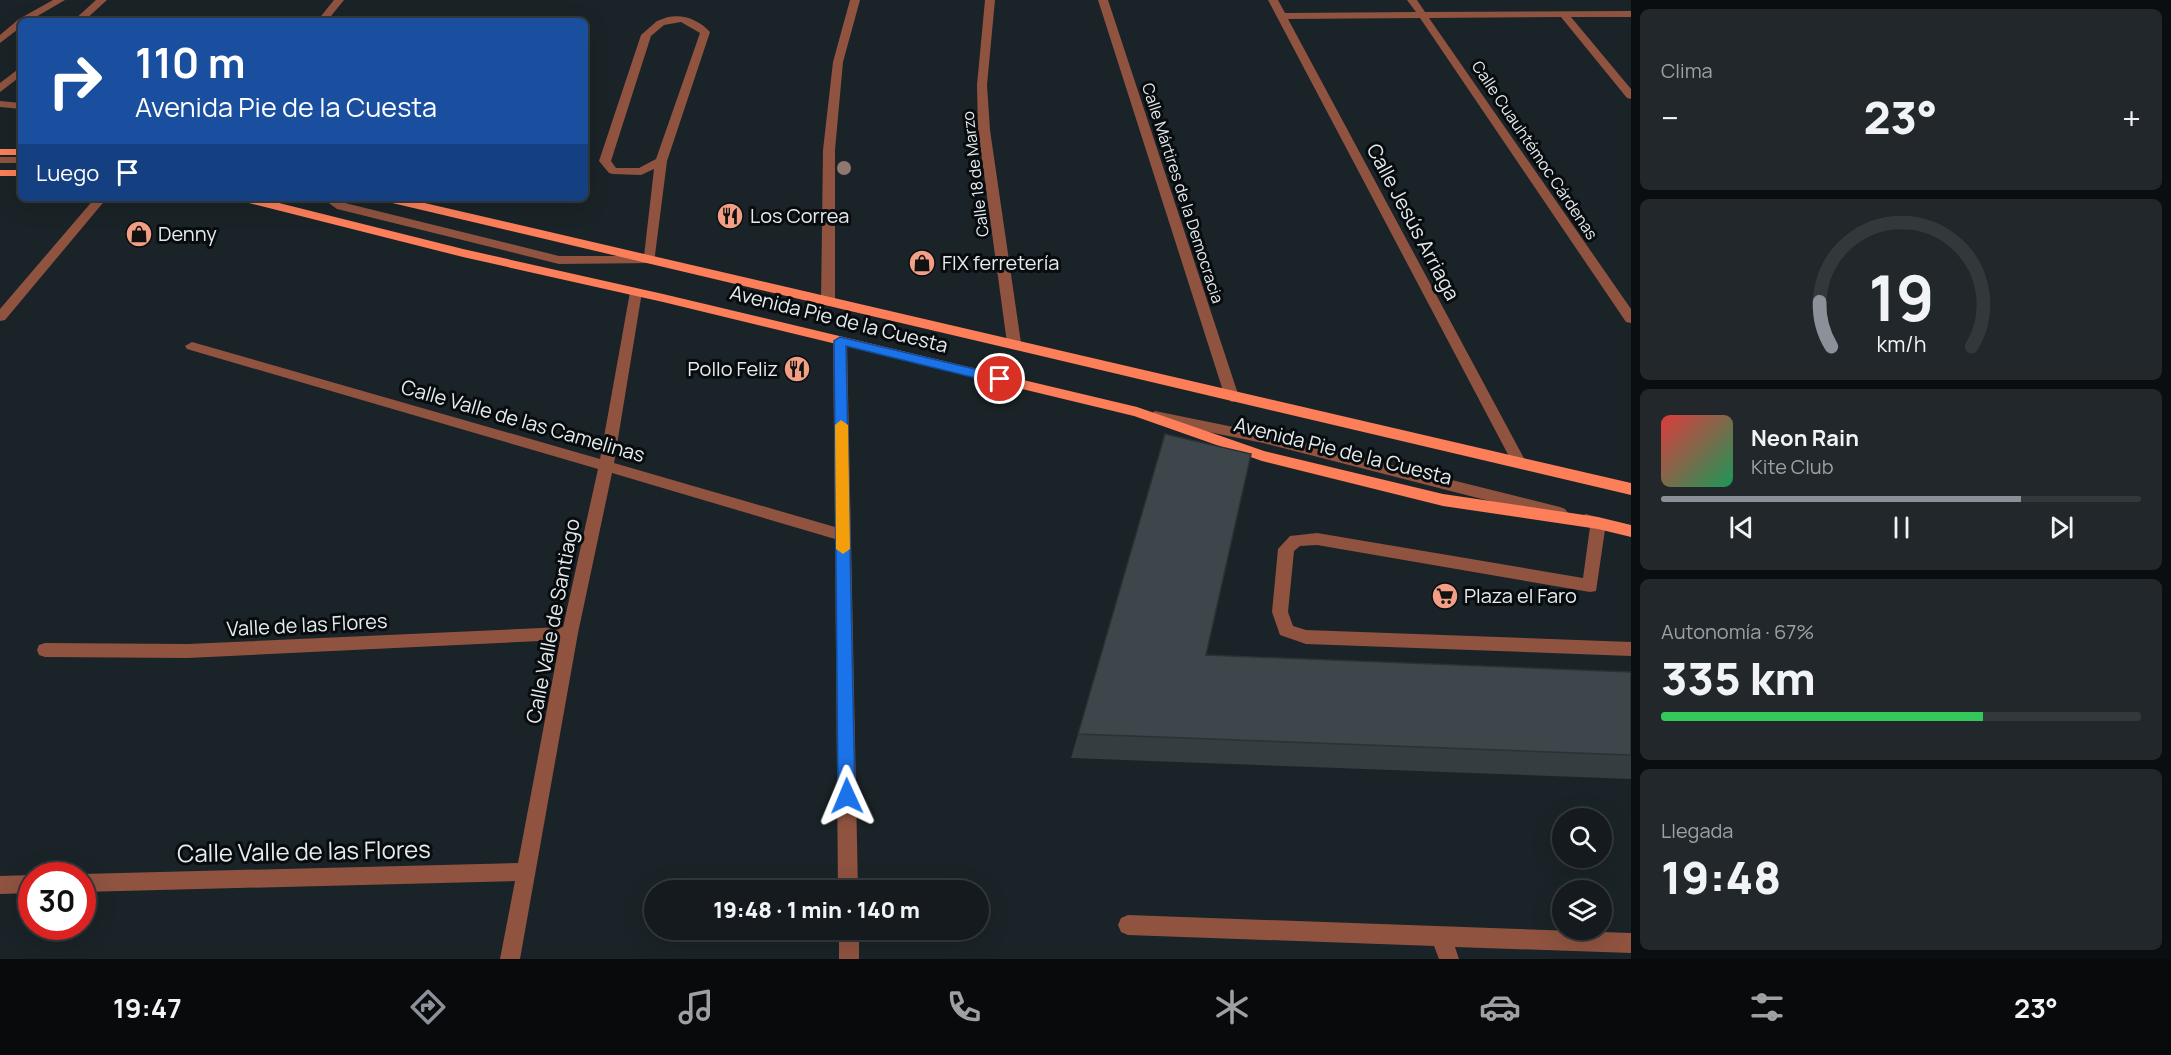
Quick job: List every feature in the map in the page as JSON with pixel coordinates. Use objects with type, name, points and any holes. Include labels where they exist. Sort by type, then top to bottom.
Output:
[{"type":"main road","points":[[0,152],[18,152]]},
{"type":"main road","points":[[0,173],[18,173]]},
{"type":"main road","name":"Avenida Pie de la Cuesta","points":[[257,201],[463,253],[1137,412],[1262,456],[1443,500],[1598,523],[1631,532]]},
{"type":"main road","name":"Avenida Pie de la Cuesta","points":[[401,201],[1631,489]]},
{"type":"street","points":[[29,18],[60,0]]},
{"type":"street","points":[[81,18],[102,0]]},
{"type":"street","points":[[324,18],[339,0]]},
{"type":"street","points":[[828,302],[830,150],[838,62],[855,0]]},
{"type":"street","name":"Calle 18 de Marzo","points":[[990,0],[982,85],[984,130],[1014,343]]},
{"type":"street","name":"Calle Mártires de la Democracia","points":[[1102,0],[1232,397]]},
{"type":"street","name":"Calle Jesús Arriaga","points":[[1273,0],[1519,462]]},
{"type":"street","name":"Calle Cuauhtémoc Cárdenas","points":[[1412,0],[1631,319]]},
{"type":"street","points":[[1563,14],[1631,96]]},
{"type":"street","points":[[1281,16],[1631,14]]},
{"type":"street","points":[[333,201],[341,206],[559,260],[650,260],[661,161],[705,32],[695,23],[681,18],[658,22],[646,35],[605,161],[613,171],[641,172],[661,161]]},
{"type":"street","points":[[0,40],[18,25]]},
{"type":"street","points":[[0,88],[18,73]]},
{"type":"street","points":[[0,104],[18,106]]},
{"type":"street","points":[[0,160],[18,160]]},
{"type":"street","points":[[0,317],[98,201]]},
{"type":"street","name":"Calle Valle de Santiago","points":[[510,959],[570,633],[606,466],[636,292]]},
{"type":"street","points":[[840,341],[848,880]]},
{"type":"street","name":"Calle Valle de las Camelinas","points":[[192,346],[843,535]]},
{"type":"street","points":[[1598,523],[1590,586],[1317,539],[1296,540],[1286,549],[1280,612],[1286,630],[1306,637],[1631,649]]},
{"type":"street","name":"Valle de las Flores","points":[[45,651],[188,651],[570,633]]},
{"type":"street","name":"Calle Valle de las Flores","points":[[96,883],[527,872]]},
{"type":"street","points":[[0,885],[18,884]]},
{"type":"street","points":[[1128,925],[1631,943]]},
{"type":"street","points":[[1441,936],[1449,959]]},
{"type":"street","points":[[849,940],[849,959]]},
{"type":"building","points":[[1165,434],[1251,454],[1206,655],[1631,672],[1631,755],[1078,734]]},
{"type":"slow traffic","points":[[841,425],[843,549]]},
{"type":"place","name":"Los Correa","points":[[730,216]]},
{"type":"place","name":"Denny","points":[[139,234]]},
{"type":"place","name":"FIX ferretería","points":[[922,263]]},
{"type":"place","name":"Pollo Feliz","points":[[797,369]]},
{"type":"place","name":"Plaza el Faro","points":[[1445,596]]},
{"type":"route","points":[[847,796],[840,341],[1000,379]]}]
